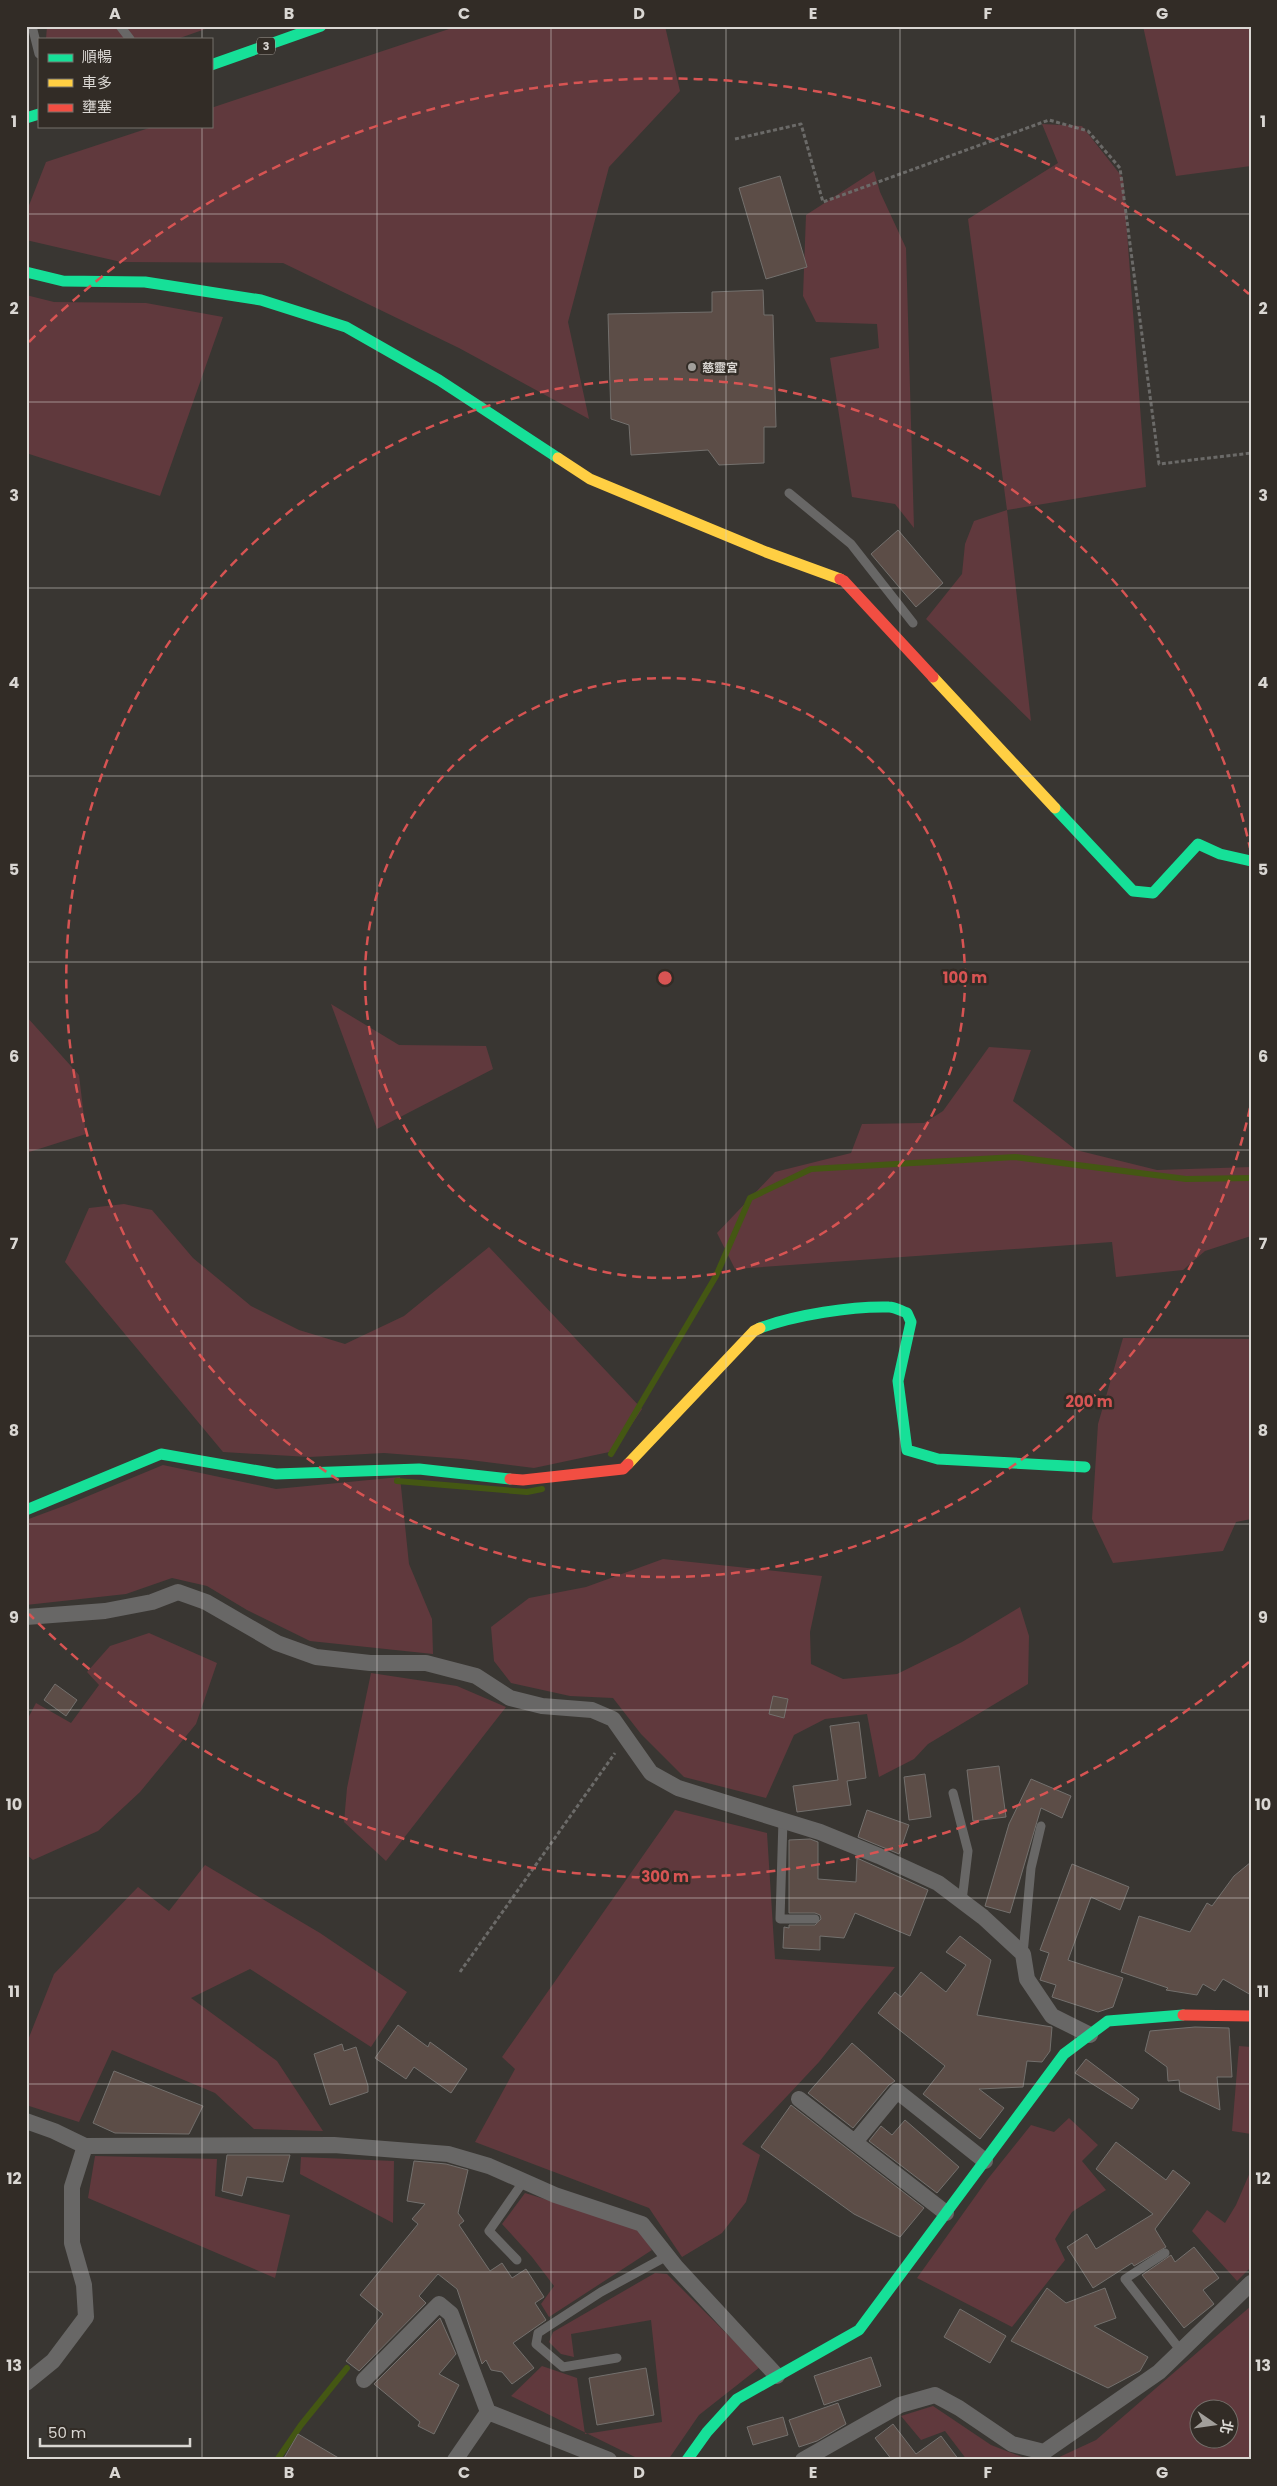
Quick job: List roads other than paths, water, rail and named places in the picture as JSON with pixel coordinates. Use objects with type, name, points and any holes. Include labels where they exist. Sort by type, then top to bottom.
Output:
[{"type":"street","name":"3","points":[[212,65],[321,26]]},
{"type":"street","points":[[26,118],[38,114]]},
{"type":"street","points":[[26,272],[63,281],[145,282],[261,300],[346,327],[440,380],[590,479],[766,552],[844,582],[1133,891],[1153,893],[1198,844],[1220,854],[1251,861]]},
{"type":"street","points":[[26,1510],[161,1454],[276,1474],[419,1469],[523,1480],[623,1469],[666,1426],[754,1331],[782,1320],[856,1309],[891,1307],[907,1313],[911,1322],[898,1381],[907,1450],[938,1459],[1085,1468]]},
{"type":"street","points":[[26,1617],[104,1611],[152,1602],[178,1592],[206,1602],[276,1643],[316,1658],[370,1664],[426,1663],[476,1676],[510,1698],[542,1706],[592,1710],[613,1720],[651,1773],[678,1788],[820,1832],[938,1883],[984,1917],[1023,1954],[1027,1979],[1052,2016],[1090,2035]]},
{"type":"street","points":[[687,2460],[707,2432],[737,2399],[859,2330],[1064,2054],[1108,2022],[1195,2014],[1251,2016]]},
{"type":"street","points":[[855,2142],[897,2091],[986,2161]]},
{"type":"street","points":[[799,2099],[946,2213]]},
{"type":"street","points":[[26,2121],[85,2146],[334,2145],[438,2153],[489,2166],[523,2182],[642,2224],[668,2256],[777,2376]]},
{"type":"street","points":[[26,2383],[52,2361],[86,2317],[84,2286],[72,2243],[72,2187],[85,2146]]},
{"type":"street","points":[[803,2460],[900,2406],[935,2395],[959,2408],[1012,2444],[1044,2452],[1159,2372],[1251,2284]]},
{"type":"street","points":[[364,2380],[439,2304],[451,2314],[488,2412],[608,2460]]},
{"type":"street","points":[[455,2460],[488,2412]]},
{"type":"lane","points":[[32,26],[38,50]]},
{"type":"lane","points":[[120,26],[129,38]]},
{"type":"lane","points":[[788,493],[851,544],[914,623]]},
{"type":"lane","points":[[952,1793],[968,1851],[962,1901]]},
{"type":"lane","points":[[783,1820],[780,1919],[815,1920]]},
{"type":"lane","points":[[1023,1954],[1031,1868],[1041,1826]]},
{"type":"lane","points":[[517,2260],[489,2231],[523,2182]]},
{"type":"lane","points":[[1165,2252],[1125,2279],[1181,2351]]},
{"type":"lane","points":[[617,2358],[563,2367],[536,2344],[538,2333],[601,2292],[668,2256]]},
{"type":"waterway","points":[[611,1454],[716,1276],[750,1198],[811,1169],[1015,1157],[1186,1179],[1251,1178]]},
{"type":"waterway","points":[[397,1481],[527,1492],[542,1489]]},
{"type":"waterway","points":[[277,2460],[301,2425],[347,2368]]},
{"type":"place","name":"慈靈宮","points":[[692,367]]}]
